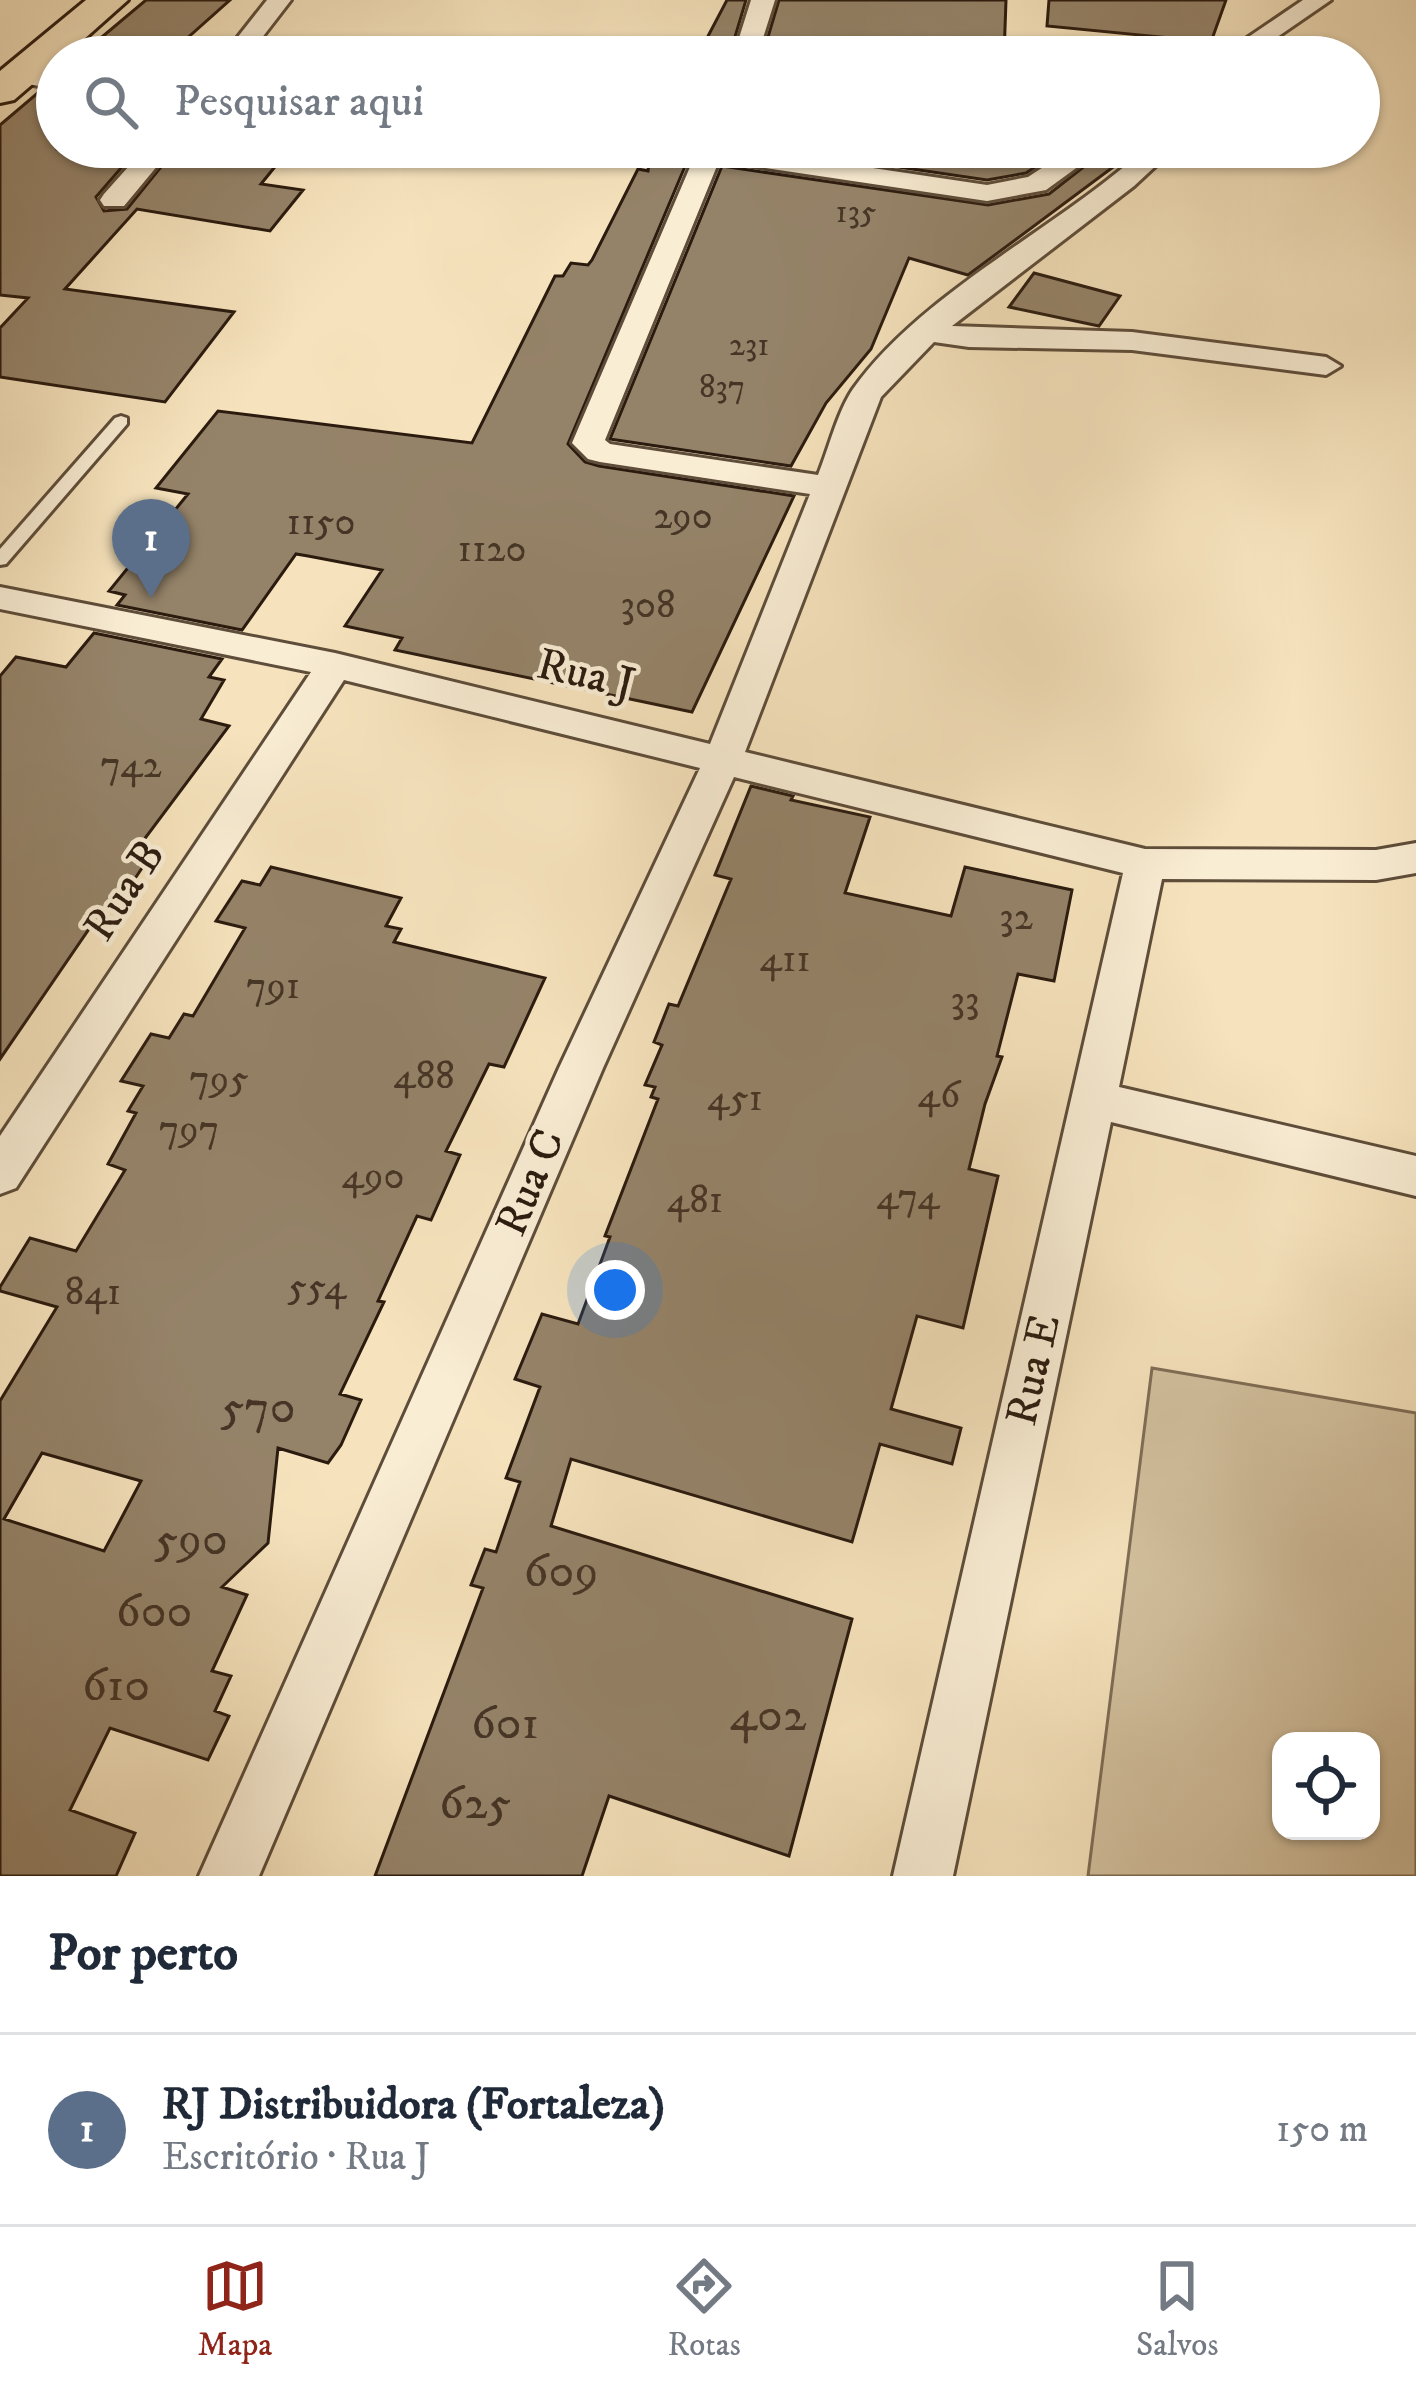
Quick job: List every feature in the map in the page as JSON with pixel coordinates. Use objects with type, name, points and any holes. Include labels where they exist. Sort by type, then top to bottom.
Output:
[{"type":"main road","points":[[73,36],[109,0]]},
{"type":"street","points":[[251,36],[279,0]]},
{"type":"street","points":[[752,36],[763,0]]},
{"type":"street","points":[[1260,0],[1312,3]]},
{"type":"street","points":[[1262,36],[1312,3]]},
{"type":"street","points":[[114,200],[142,168]]},
{"type":"street","points":[[704,168],[588,443],[600,452],[829,487]]},
{"type":"street","points":[[830,168],[987,193],[1036,184],[1060,168]]},
{"type":"street","name":"Rua C","points":[[229,1876],[572,1089],[724,757],[866,394],[928,332],[1052,232],[1141,168]]},
{"type":"street","points":[[928,332],[969,338],[1132,340],[1326,367]]},
{"type":"street","name":"Rua J","points":[[0,598],[335,665],[1145,864],[1376,865],[1416,858]]},
{"type":"street","name":"Rua B","points":[[0,1174],[335,665]]},
{"type":"street","name":"Rua E","points":[[923,1876],[1145,864]]},
{"type":"street","points":[[1096,1100],[1416,1176]]},
{"type":"lane","points":[[0,560],[122,421]]},
{"type":"shaded area","points":[[1152,1368],[1416,1413],[1416,1876],[1088,1876]]},
{"type":"building","points":[[146,0],[230,0],[190,36],[103,36]]},
{"type":"building","points":[[727,0],[746,0],[735,36],[708,36]]},
{"type":"building","points":[[779,0],[1006,0],[1005,36],[768,36]]},
{"type":"building","points":[[1049,0],[1226,0],[1213,36],[1150,36],[1047,26]]},
{"type":"building","points":[[36,94],[36,168],[121,168],[96,197],[104,211],[127,209],[160,168],[274,168],[261,184],[303,190],[270,231],[137,209],[65,289],[234,312],[165,402],[0,377],[0,328],[28,298],[0,295],[0,125]]},
{"type":"building","points":[[684,168],[568,444],[585,462],[599,466],[794,496],[692,712],[395,650],[402,638],[345,626],[382,570],[308,556],[296,554],[242,630],[117,605],[125,595],[109,591],[188,494],[156,488],[218,411],[472,443],[555,276],[563,276],[571,263],[588,265],[638,169]]},
{"type":"building","points":[[721,168],[988,205],[1049,194],[1082,168],[1112,168],[968,275],[909,258],[871,349],[826,403],[791,466],[610,439]]},
{"type":"building","points":[[905,168],[1034,168],[987,180]]},
{"type":"building","points":[[1034,273],[1120,296],[1099,326],[1009,307]]},
{"type":"building","points":[[94,633],[222,659],[209,677],[224,680],[201,719],[229,726],[134,853],[150,856],[132,883],[113,894],[0,1059],[0,676],[16,657],[66,667]]},
{"type":"building","points":[[751,786],[870,817],[845,893],[951,916],[965,867],[1072,890],[1054,981],[1018,974],[997,1056],[1002,1057],[985,1104],[969,1169],[998,1176],[963,1328],[917,1316],[891,1409],[961,1428],[952,1464],[880,1444],[852,1542],[571,1459],[551,1526],[852,1619],[789,1856],[609,1796],[582,1876],[375,1876],[483,1588],[471,1585],[485,1549],[496,1552],[520,1482],[506,1478],[540,1387],[515,1379],[542,1314],[578,1324],[610,1237],[605,1236],[658,1099],[651,1097],[655,1087],[645,1085],[662,1045],[654,1042],[669,1004],[678,1006],[731,879],[715,875]]},
{"type":"building","points":[[271,867],[401,898],[386,926],[401,929],[394,942],[545,978],[504,1067],[489,1064],[446,1151],[460,1155],[431,1220],[417,1216],[378,1301],[384,1302],[340,1394],[361,1400],[341,1445],[328,1463],[278,1448],[268,1543],[222,1587],[247,1595],[212,1671],[231,1676],[215,1711],[229,1716],[208,1760],[110,1728],[70,1810],[135,1833],[116,1876],[0,1876],[0,1401],[57,1307],[0,1291],[0,1287],[30,1238],[76,1251],[125,1170],[108,1164],[136,1113],[128,1111],[143,1086],[121,1081],[151,1034],[169,1038],[184,1014],[193,1016],[245,928],[216,921],[242,881],[260,885]],"holes":[[[42,1453],[141,1481],[104,1551],[4,1519]]]},
{"type":"place","name":"RJ Distribuidora (Fortaleza)","points":[[151,598]]}]
